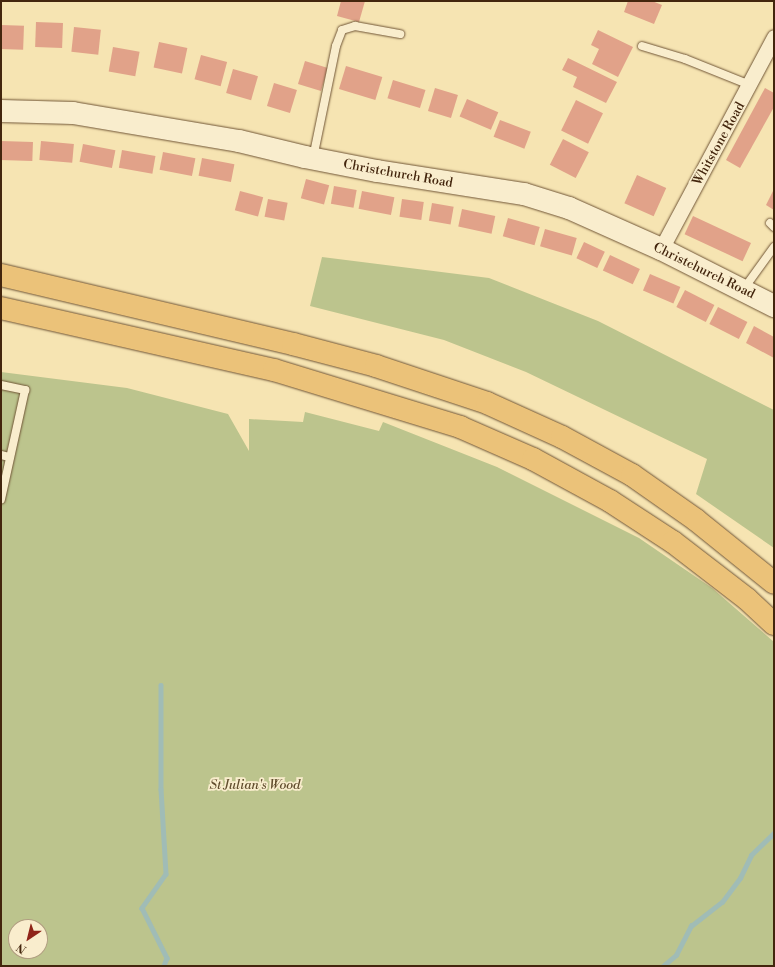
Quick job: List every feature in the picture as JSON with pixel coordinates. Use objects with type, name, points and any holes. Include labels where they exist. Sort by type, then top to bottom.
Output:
[{"type":"highway","points":[[1,275],[293,344],[376,366],[487,403],[562,437],[632,475],[696,520],[774,583]]},
{"type":"highway","points":[[1,308],[274,370],[460,427],[533,459],[610,501],[673,542],[747,599],[774,624]]},
{"type":"street","name":"Whitstone Road","points":[[661,249],[750,85],[774,37]]},
{"type":"street","name":"Christchurch Road","points":[[1,111],[73,113],[239,141],[313,159],[524,194],[569,208],[661,249],[774,306]]},
{"type":"lane","points":[[313,159],[336,46],[342,30],[355,26],[400,34]]},
{"type":"lane","points":[[642,46],[685,59],[750,85]]},
{"type":"lane","points":[[743,290],[774,247]]},
{"type":"lane","points":[[1,385],[25,390],[1,499]]},
{"type":"lane","points":[[1,455],[10,457]]},
{"type":"green space","points":[[322,257],[489,278],[598,321],[774,410],[774,548],[696,494],[707,459],[526,372],[444,340],[310,306]]},
{"type":"green space","name":"St Julian's Wood","points":[[1,372],[127,388],[228,414],[249,451],[249,419],[303,422],[305,412],[379,431],[383,422],[497,467],[639,538],[712,588],[774,642],[774,966],[1,966]]},
{"type":"building","points":[[341,1],[365,1],[359,22],[337,16]]},
{"type":"building","points":[[628,1],[652,1],[662,5],[654,24],[624,12]]},
{"type":"building","points":[[36,22],[63,23],[62,48],[35,47]]},
{"type":"building","points":[[1,25],[24,26],[23,50],[1,49]]},
{"type":"building","points":[[74,27],[101,30],[98,55],[71,52]]},
{"type":"building","points":[[598,30],[633,47],[618,77],[592,64],[599,49],[591,45]]},
{"type":"building","points":[[159,42],[187,48],[182,73],[154,67]]},
{"type":"building","points":[[113,47],[140,52],[135,76],[109,72]]},
{"type":"building","points":[[201,55],[227,62],[221,86],[195,79]]},
{"type":"building","points":[[568,58],[617,82],[606,103],[573,87],[577,77],[562,70]]},
{"type":"building","points":[[305,61],[328,68],[321,91],[298,84]]},
{"type":"building","points":[[346,66],[382,77],[375,100],[339,89]]},
{"type":"building","points":[[233,69],[258,76],[251,100],[226,93]]},
{"type":"building","points":[[393,80],[426,90],[420,108],[387,98]]},
{"type":"building","points":[[274,83],[297,90],[290,113],[267,106]]},
{"type":"building","points":[[435,88],[458,95],[451,118],[428,111]]},
{"type":"building","points":[[765,88],[774,93],[774,107],[740,168],[726,160]]},
{"type":"building","points":[[467,99],[498,112],[491,130],[460,116]]},
{"type":"building","points":[[576,100],[603,113],[588,144],[561,131]]},
{"type":"building","points":[[500,120],[531,132],[524,149],[494,137]]},
{"type":"building","points":[[563,139],[589,152],[576,178],[550,165]]},
{"type":"building","points":[[1,141],[33,142],[32,161],[1,160]]},
{"type":"building","points":[[41,141],[74,144],[72,163],[39,160]]},
{"type":"building","points":[[83,144],[115,150],[112,168],[80,162]]},
{"type":"building","points":[[122,150],[155,156],[152,174],[119,168]]},
{"type":"building","points":[[163,152],[195,158],[192,176],[160,170]]},
{"type":"building","points":[[202,158],[234,164],[231,182],[199,176]]},
{"type":"building","points":[[637,175],[666,188],[654,216],[624,203]]},
{"type":"building","points":[[306,179],[329,185],[324,205],[301,198]]},
{"type":"building","points":[[334,186],[357,190],[354,208],[331,204]]},
{"type":"building","points":[[774,189],[774,210],[766,205]]},
{"type":"building","points":[[240,191],[263,197],[258,217],[235,210]]},
{"type":"building","points":[[362,191],[394,197],[391,215],[359,209]]},
{"type":"building","points":[[268,199],[288,203],[284,220],[265,217]]},
{"type":"building","points":[[402,199],[424,202],[421,220],[399,217]]},
{"type":"building","points":[[432,203],[454,207],[451,225],[429,221]]},
{"type":"building","points":[[462,209],[495,216],[492,234],[458,227]]},
{"type":"building","points":[[693,216],[751,243],[743,261],[685,234]]},
{"type":"building","points":[[508,218],[540,227],[534,245],[503,236]]},
{"type":"building","points":[[545,229],[577,238],[572,255],[540,246]]},
{"type":"building","points":[[584,242],[605,252],[597,268],[576,258]]},
{"type":"building","points":[[610,255],[640,269],[633,284],[603,270]]},
{"type":"building","points":[[650,274],[680,287],[673,303],[643,291]]},
{"type":"building","points":[[685,290],[714,305],[706,322],[676,307]]},
{"type":"building","points":[[718,307],[747,322],[739,339],[709,324]]},
{"type":"building","points":[[754,326],[774,337],[774,358],[746,343]]},
{"type":"waterway","points":[[161,685],[161,789],[166,874],[142,908],[167,958],[164,966]]},
{"type":"waterway","points":[[663,966],[676,955],[691,926],[722,902],[740,878],[751,855],[774,833]]}]
